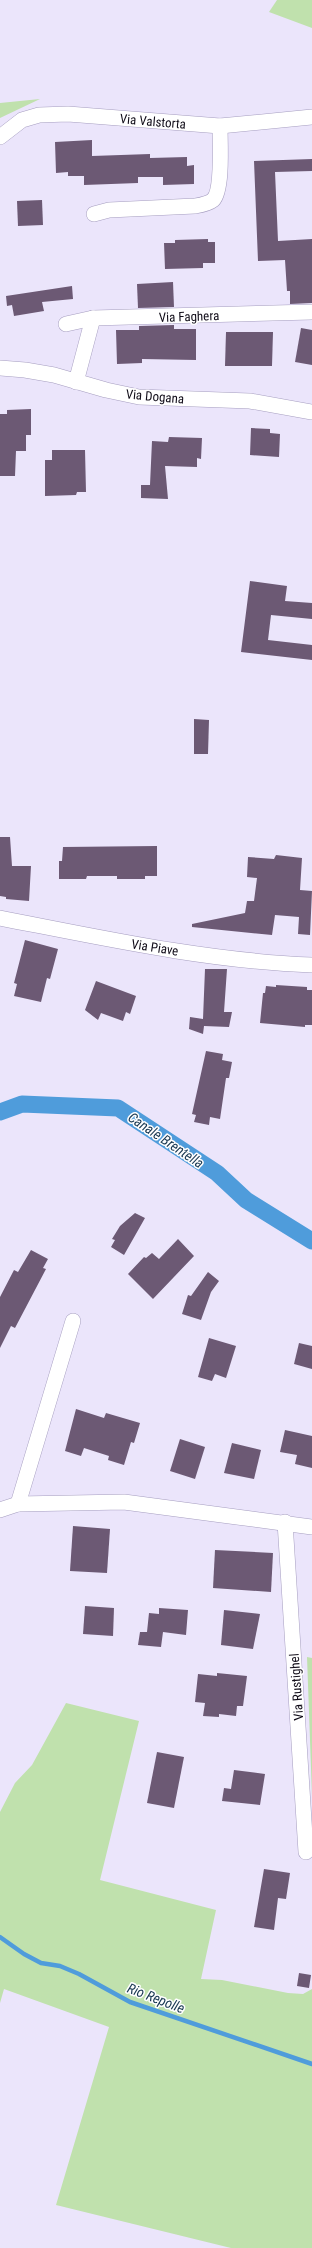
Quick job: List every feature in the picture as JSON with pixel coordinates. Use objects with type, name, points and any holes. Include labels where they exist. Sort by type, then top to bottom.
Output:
[{"type":"street","name":"Via Valstorta","points":[[0,137],[22,120],[39,115],[68,114],[220,126],[312,116]]},
{"type":"street","points":[[94,214],[109,210],[196,206],[206,204],[214,199],[218,189],[220,126]]},
{"type":"street","name":"Via Faghera","points":[[66,324],[93,318],[312,312]]},
{"type":"street","points":[[76,382],[93,318]]},
{"type":"street","name":"Via Dogana","points":[[0,368],[25,370],[139,397],[250,401],[312,412]]},
{"type":"street","name":"Via Piave","points":[[0,918],[232,959],[312,965]]},
{"type":"street","points":[[18,1504],[73,1321]]},
{"type":"street","points":[[0,1510],[18,1504],[124,1502],[286,1522],[312,1527]]},
{"type":"street","name":"Via Rustighel","points":[[286,1522],[306,1852]]},
{"type":"green space","points":[[277,0],[312,0],[312,28],[269,12]]},
{"type":"green space","points":[[40,99],[0,118],[0,103]]},
{"type":"green space","points":[[307,1657],[312,1658],[312,1796]]},
{"type":"green space","points":[[66,1703],[139,1721],[100,1880],[216,1910],[201,1979],[222,1980],[288,1993],[303,1994],[312,1989],[312,2248],[231,2248],[56,2205],[109,2027],[4,1989],[0,2003],[0,1812],[15,1783],[32,1765]]},
{"type":"building","points":[[92,140],[92,156],[150,154],[150,158],[187,157],[187,166],[194,165],[194,184],[163,185],[163,177],[138,177],[138,183],[84,185],[84,176],[68,176],[68,172],[56,173],[55,142]]},
{"type":"building","points":[[312,159],[312,171],[275,172],[278,241],[312,239],[312,303],[290,304],[290,291],[287,291],[285,260],[258,261],[254,161]]},
{"type":"building","points":[[42,200],[43,225],[18,226],[17,201]]},
{"type":"building","points":[[208,239],[208,242],[215,242],[215,263],[203,263],[203,268],[165,269],[164,243],[175,243],[175,240]]},
{"type":"building","points":[[173,282],[174,307],[138,308],[137,284]]},
{"type":"building","points":[[72,286],[73,299],[42,302],[44,311],[14,316],[12,305],[7,306],[6,296]]},
{"type":"building","points":[[174,325],[174,329],[196,329],[196,360],[142,359],[142,363],[117,364],[116,330],[139,330],[139,326]]},
{"type":"building","points":[[301,328],[312,330],[312,365],[295,362]]},
{"type":"building","points":[[226,332],[273,332],[272,366],[225,366]]},
{"type":"building","points":[[31,409],[31,435],[26,435],[26,451],[16,451],[15,476],[0,476],[0,414],[7,414],[7,410]]},
{"type":"building","points":[[251,428],[270,429],[270,433],[280,434],[279,457],[250,455]]},
{"type":"building","points":[[169,437],[202,438],[201,459],[197,458],[197,467],[165,466],[168,499],[141,498],[141,485],[150,485],[152,441],[168,442]]},
{"type":"building","points":[[52,450],[85,450],[86,492],[77,492],[76,495],[45,496],[45,460],[52,460]]},
{"type":"building","points":[[250,581],[287,586],[285,601],[312,603],[312,619],[271,615],[268,640],[312,645],[312,660],[241,652]]},
{"type":"building","points":[[194,719],[209,720],[208,754],[194,754]]},
{"type":"building","points":[[0,837],[10,837],[12,866],[31,866],[29,901],[6,899],[6,897],[0,896]]},
{"type":"building","points":[[157,846],[157,876],[145,876],[145,879],[117,879],[117,876],[87,876],[86,879],[59,879],[59,861],[62,861],[63,847]]},
{"type":"building","points":[[276,855],[302,858],[300,890],[312,891],[310,935],[298,934],[299,917],[275,915],[272,935],[192,927],[192,924],[245,913],[247,901],[254,901],[257,878],[247,877],[248,857],[274,859]]},
{"type":"building","points":[[25,940],[58,949],[50,979],[47,978],[41,1002],[14,996],[17,984],[14,983]]},
{"type":"building","points":[[205,969],[227,969],[224,1012],[232,1012],[229,1027],[204,1026],[203,1034],[189,1029],[190,1017],[203,1019]]},
{"type":"building","points":[[96,981],[136,996],[130,1014],[126,1012],[123,1021],[101,1013],[98,1020],[85,1010]]},
{"type":"building","points":[[276,985],[307,987],[307,990],[312,990],[312,1025],[305,1025],[305,1027],[260,1023],[263,993],[265,993],[266,986],[276,987]]},
{"type":"building","points":[[206,1051],[223,1054],[222,1060],[232,1062],[229,1078],[226,1078],[220,1119],[210,1117],[209,1125],[194,1122],[196,1115],[192,1114]]},
{"type":"building","points":[[135,1213],[145,1218],[124,1255],[111,1247],[115,1240],[112,1239],[120,1226]]},
{"type":"building","points":[[178,1239],[194,1256],[153,1299],[128,1274],[144,1257],[146,1258],[152,1253],[159,1259]]},
{"type":"building","points":[[31,1250],[48,1259],[43,1268],[46,1269],[15,1328],[11,1326],[0,1348],[0,1297],[14,1270],[18,1272]]},
{"type":"building","points":[[208,1272],[219,1281],[211,1292],[201,1320],[182,1314],[188,1295],[191,1296]]},
{"type":"building","points":[[209,1338],[236,1346],[226,1378],[215,1374],[212,1381],[198,1377]]},
{"type":"building","points":[[299,1343],[312,1346],[312,1369],[294,1364]]},
{"type":"building","points":[[76,1409],[104,1418],[106,1413],[140,1423],[134,1443],[131,1442],[124,1465],[108,1460],[109,1456],[84,1448],[81,1456],[65,1451]]},
{"type":"building","points":[[285,1430],[312,1436],[312,1468],[295,1464],[297,1455],[280,1452]]},
{"type":"building","points":[[180,1439],[205,1447],[195,1479],[170,1471]]},
{"type":"building","points":[[232,1443],[261,1450],[254,1479],[224,1473]]},
{"type":"building","points":[[73,1526],[110,1529],[107,1573],[70,1571]]},
{"type":"building","points":[[215,1550],[273,1553],[271,1592],[213,1588]]},
{"type":"building","points":[[85,1606],[114,1608],[113,1636],[83,1634]]},
{"type":"building","points":[[159,1608],[188,1610],[186,1635],[163,1632],[161,1647],[138,1645],[140,1632],[147,1632],[149,1613],[159,1614]]},
{"type":"building","points":[[224,1610],[260,1614],[253,1649],[221,1645]]},
{"type":"building","points":[[217,1673],[247,1676],[243,1706],[237,1706],[236,1716],[219,1714],[219,1717],[203,1716],[205,1703],[195,1702],[198,1674],[217,1676]]},
{"type":"building","points":[[157,1752],[184,1757],[174,1808],[147,1803]]},
{"type":"building","points":[[234,1770],[265,1774],[260,1805],[222,1801],[224,1788],[231,1789]]},
{"type":"building","points":[[264,1869],[290,1873],[286,1899],[278,1898],[274,1930],[254,1927]]},
{"type":"building","points":[[299,1973],[311,1975],[309,1988],[297,1986]]},
{"type":"waterway","name":"Canale Brentella","points":[[0,1112],[22,1104],[118,1108],[217,1173],[246,1200],[312,1241]]},
{"type":"waterway","name":"Rio Repolle","points":[[0,1937],[24,1954],[41,1963],[60,1966],[79,1974],[130,2002],[312,2064]]}]
